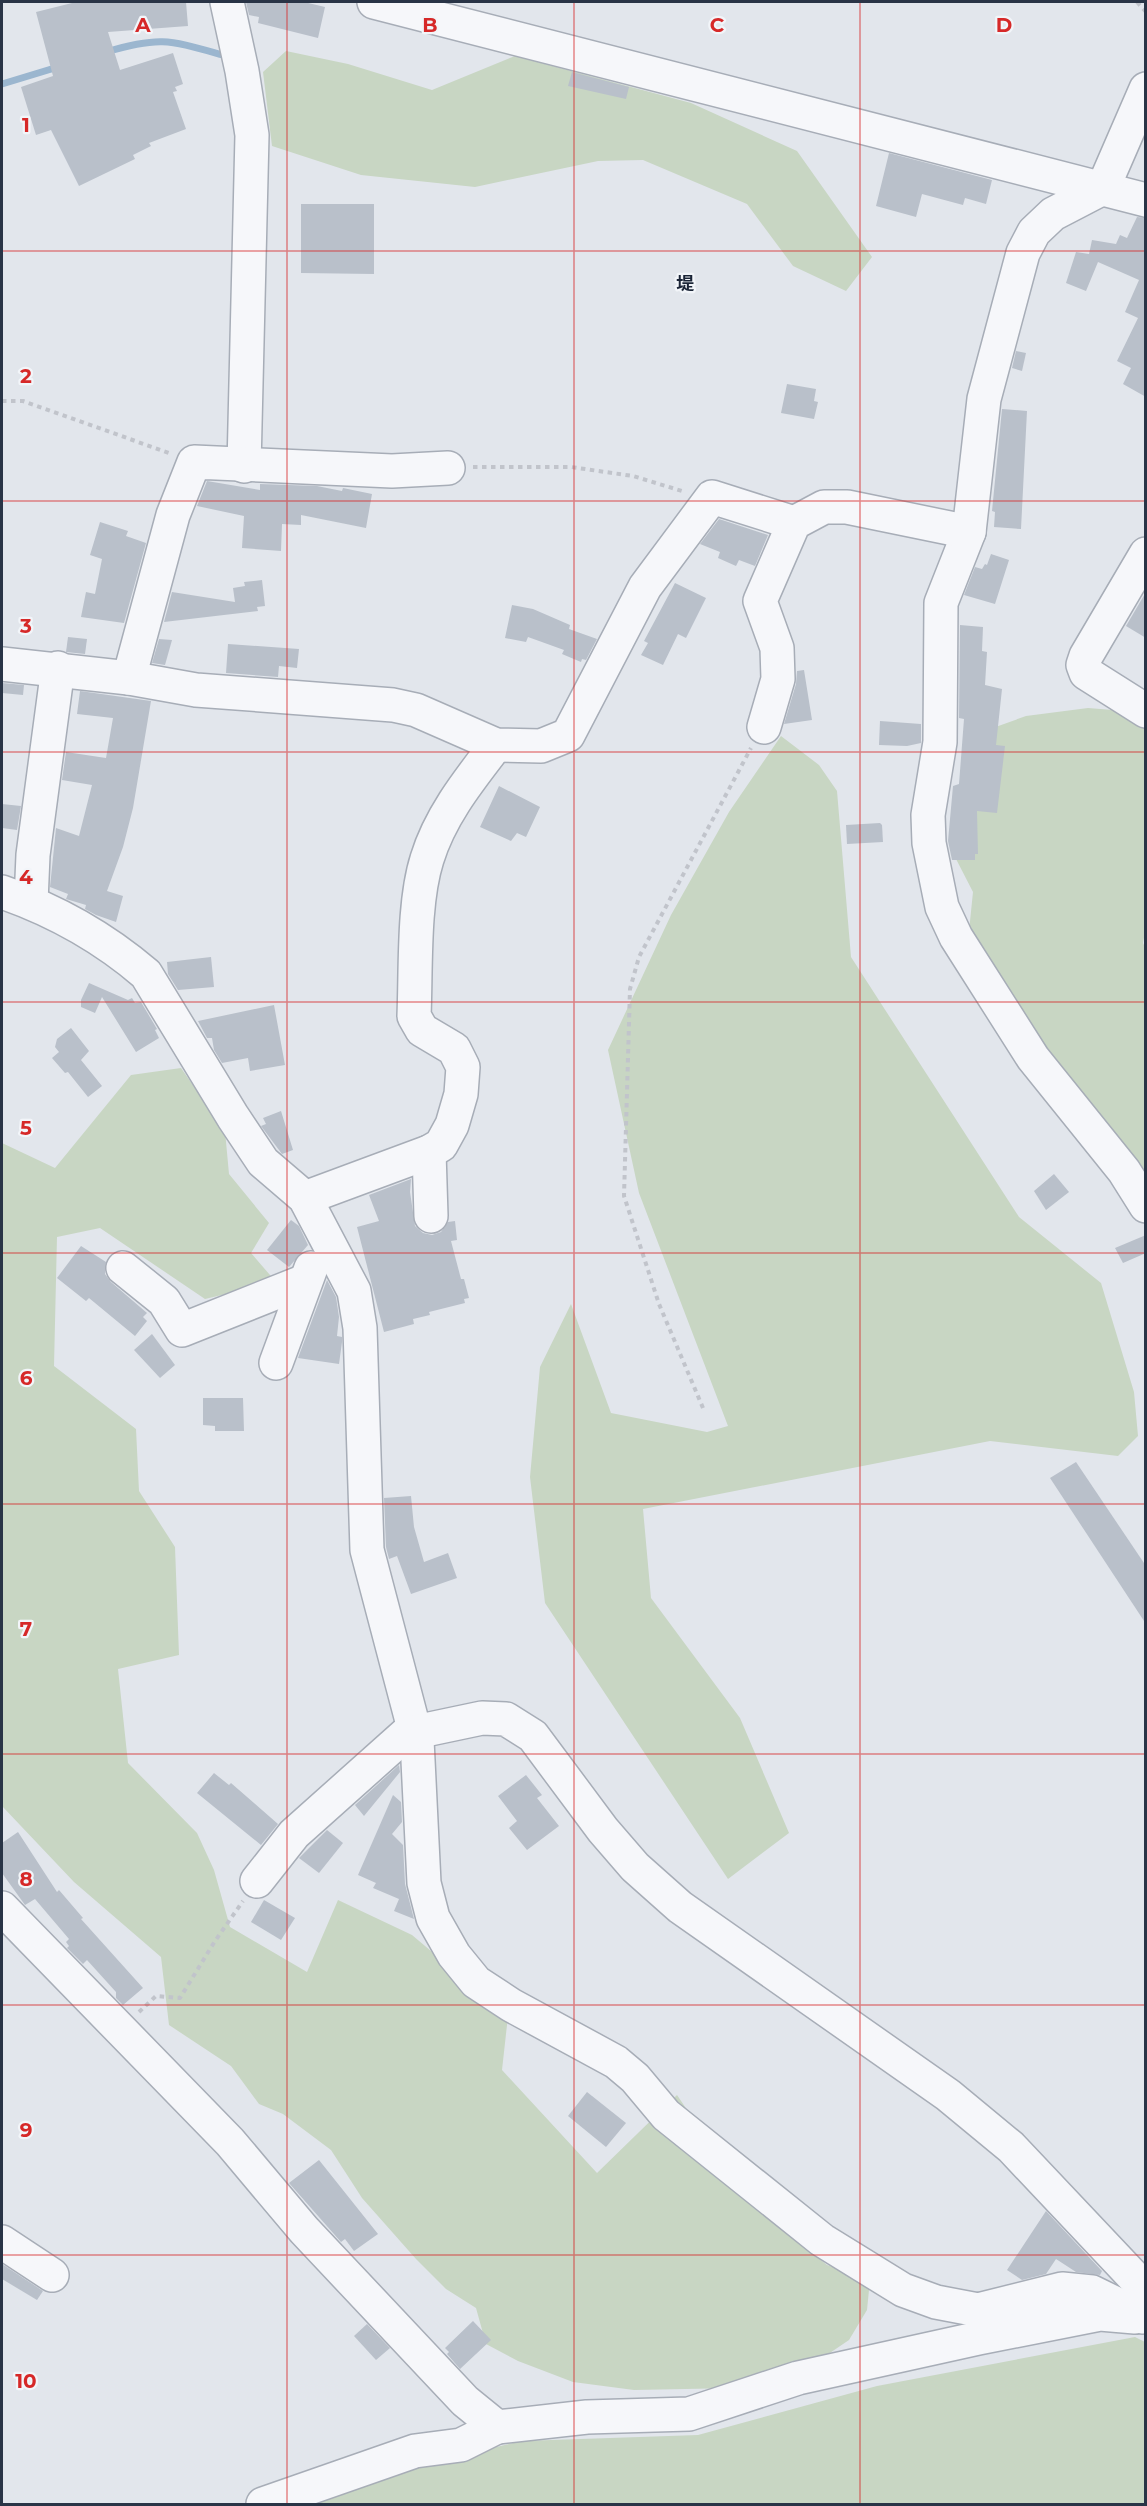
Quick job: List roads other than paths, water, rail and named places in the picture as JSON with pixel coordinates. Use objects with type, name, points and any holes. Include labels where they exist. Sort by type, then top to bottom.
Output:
[{"type":"street","points":[[227,2],[243,71],[252,135],[244,466]]},
{"type":"street","points":[[374,2],[1146,200]]},
{"type":"street","points":[[1146,88],[1103,188],[1053,214],[1034,232],[1023,253],[984,399],[969,532],[941,603],[940,742],[928,815],[929,843],[942,908],[956,937],[1033,1058],[1124,1171],[1146,1206]]},
{"type":"street","points":[[129,678],[173,515],[194,462],[392,471],[448,468]]},
{"type":"street","points":[[2,664],[58,668],[196,690],[393,705],[416,710],[496,745],[541,746],[568,735],[645,587],[712,497],[794,523]]},
{"type":"street","points":[[764,727],[778,679],[777,648],[760,601],[794,523],[824,507],[847,507],[969,532]]},
{"type":"street","points":[[1146,554],[1083,665],[1086,673],[1146,711]]},
{"type":"street","points":[[58,668],[33,855],[16,897],[53,912],[126,957],[146,974],[233,1118],[263,1162],[305,1198],[354,1291],[360,1328],[367,1550],[417,1740],[424,1883],[433,1918],[454,1955],[476,1982],[511,2005],[616,2062],[634,2078],[666,2115],[822,2240],[903,2290],[936,2302],[978,2310],[1062,2289],[1092,2292],[1145,2308]]},
{"type":"street","points":[[305,1198],[429,1152],[441,1145],[452,1125],[460,1094],[463,1067],[454,1049],[422,1030],[414,1016],[420,900],[426,860],[442,822],[496,745]]},
{"type":"street","points":[[429,1152],[431,1216]]},
{"type":"street","points":[[276,1363],[305,1281],[324,1236]]},
{"type":"street","points":[[123,1268],[164,1301],[182,1330],[305,1281]]},
{"type":"street","points":[[257,1881],[294,1834],[406,1734],[482,1718],[506,1719],[533,1736],[603,1830],[635,1867],[680,1907],[886,2049],[1011,2147],[1145,2308]]},
{"type":"street","points":[[2,1908],[119,2031],[230,2142],[304,2230],[465,2401],[497,2427]]},
{"type":"street","points":[[2,2242],[52,2275]]},
{"type":"street","points":[[263,2505],[415,2451],[461,2445],[497,2427],[587,2417],[689,2414],[798,2378],[978,2338],[1100,2314],[1145,2308]]},
{"type":"waterway","points":[[106,52],[139,44],[164,42],[223,55]]},
{"type":"waterway","points":[[2,84],[58,67]]},
{"type":"district","name":"堤","points":[[685,284]]}]
